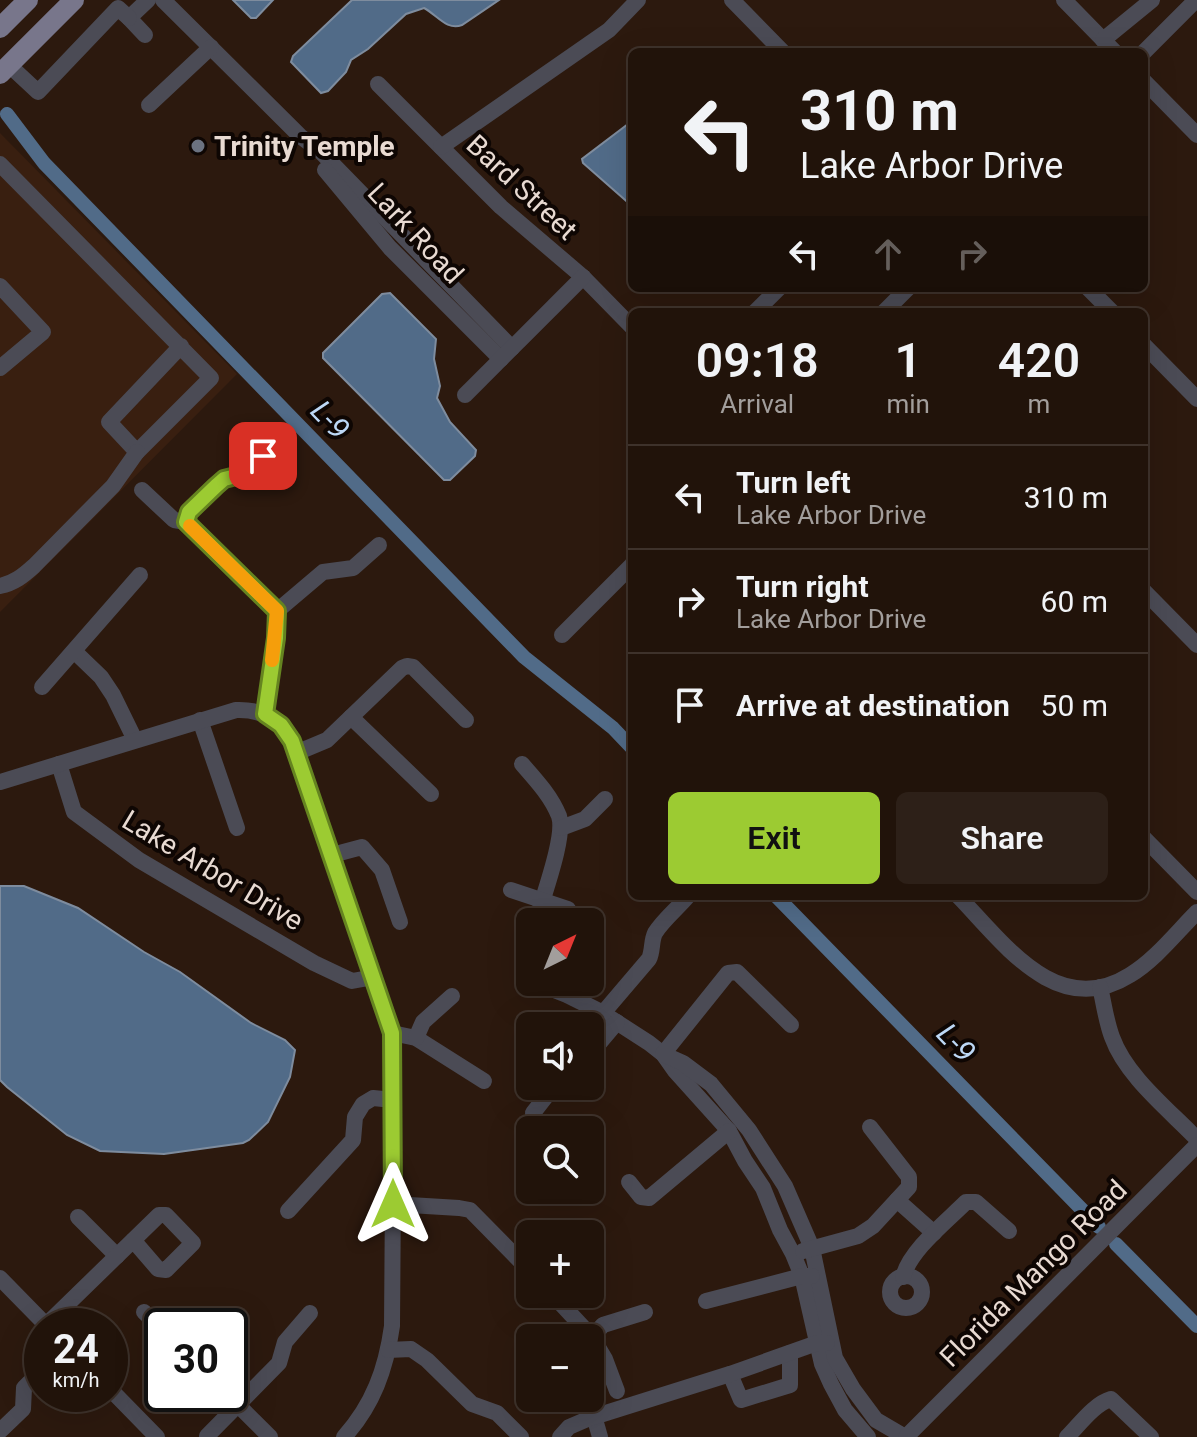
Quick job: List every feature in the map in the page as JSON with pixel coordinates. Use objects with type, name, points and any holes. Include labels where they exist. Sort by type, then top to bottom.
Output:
[{"type":"main road","points":[[0,28],[28,0]]},
{"type":"main road","points":[[5,70],[74,0]]},
{"type":"street","points":[[129,18],[148,0]]},
{"type":"street","name":"Lark Road","points":[[163,0],[300,136],[321,152],[506,354]]},
{"type":"street","points":[[441,147],[609,30],[638,0]]},
{"type":"street","points":[[732,0],[779,48]]},
{"type":"street","points":[[1064,0],[1109,46],[1124,21],[1152,0]]},
{"type":"street","points":[[1147,48],[1184,4]]},
{"type":"street","points":[[5,70],[38,92],[118,8],[145,35]]},
{"type":"street","points":[[149,105],[211,47]]},
{"type":"street","name":"Bard Street","points":[[378,84],[501,207],[583,277],[628,323]]},
{"type":"street","points":[[1148,85],[1197,135]]},
{"type":"street","points":[[0,164],[211,378],[137,452],[113,486],[34,566],[21,578],[0,586]]},
{"type":"street","points":[[465,395],[583,277]]},
{"type":"street","points":[[0,286],[43,332],[0,368]]},
{"type":"street","points":[[759,308],[775,292]]},
{"type":"street","points":[[888,308],[904,292]]},
{"type":"street","points":[[1092,292],[1108,308]]},
{"type":"street","points":[[137,452],[109,422],[181,346]]},
{"type":"street","points":[[1148,349],[1197,399]]},
{"type":"street","points":[[186,522],[189,512],[216,486],[224,479],[248,473],[279,439]]},
{"type":"street","points":[[142,490],[174,520],[186,522],[277,611]]},
{"type":"street","points":[[0,782],[236,710],[265,714],[277,611],[323,572],[353,568],[379,545]]},
{"type":"street","points":[[562,635],[628,569]]},
{"type":"street","points":[[42,687],[140,575]]},
{"type":"street","points":[[1148,595],[1197,645]]},
{"type":"street","points":[[74,651],[101,677],[135,740]]},
{"type":"street","points":[[296,753],[327,740],[407,666],[413,667],[466,720]]},
{"type":"street","name":"Lake Arbor Drive","points":[[265,714],[287,732],[296,753],[392,1033],[392,1326],[378,1384],[367,1406],[344,1437]]},
{"type":"street","points":[[351,717],[431,794]]},
{"type":"street","points":[[200,720],[237,828]]},
{"type":"street","name":"Lake Arbor Drive","points":[[59,764],[74,812],[139,860],[314,963],[352,981],[374,977]]},
{"type":"street","points":[[522,764],[545,791],[559,816],[561,828],[540,908]]},
{"type":"street","points":[[561,828],[585,819],[605,799]]},
{"type":"street","points":[[1148,842],[1197,892]]},
{"type":"street","points":[[332,855],[362,847],[382,870],[400,922]]},
{"type":"street","points":[[511,890],[565,908]]},
{"type":"street","points":[[604,1028],[649,959],[655,933],[684,900]]},
{"type":"street","points":[[962,900],[1023,963],[1039,976],[1068,987],[1100,987],[1120,981],[1138,970],[1197,912]]},
{"type":"street","points":[[663,1054],[728,973],[737,972],[791,1025]]},
{"type":"street","points":[[1100,987],[1107,1020],[1121,1057],[1197,1139]]},
{"type":"street","points":[[416,1038],[423,1022],[452,996]]},
{"type":"street","points":[[569,996],[610,1017],[663,1054],[683,1063],[711,1084],[749,1130],[785,1186],[812,1248],[810,1276],[825,1343],[822,1364],[845,1410],[868,1437]]},
{"type":"street","points":[[392,1033],[416,1038],[484,1081]]},
{"type":"street","points":[[663,1054],[729,1131],[763,1188],[793,1254],[810,1276]]},
{"type":"street","points":[[288,1211],[353,1140],[355,1117],[363,1104],[373,1098],[393,1100]]},
{"type":"street","points":[[533,1113],[543,1100]]},
{"type":"street","points":[[793,1254],[858,1236],[873,1226],[909,1187],[909,1177],[870,1127]]},
{"type":"street","points":[[629,1182],[641,1197],[649,1198],[729,1131]]},
{"type":"street","name":"Florida Mango Road","points":[[906,1437],[1197,1145]]},
{"type":"street","points":[[897,1200],[934,1233]]},
{"type":"street","points":[[903,1277],[905,1268],[934,1233],[966,1202],[976,1202],[1009,1231]]},
{"type":"street","points":[[393,1204],[470,1210],[516,1257]]},
{"type":"street","points":[[65,1308],[133,1240],[159,1215],[166,1215],[193,1243],[166,1270],[158,1269],[133,1240]]},
{"type":"street","points":[[78,1217],[117,1256]]},
{"type":"street","points":[[706,1301],[810,1276]]},
{"type":"street","points":[[0,1278],[29,1308]]},
{"type":"street","points":[[565,1308],[580,1324]]},
{"type":"street","points":[[604,1325],[645,1312]]},
{"type":"street","points":[[248,1388],[279,1363],[285,1342],[310,1313]]},
{"type":"street","points":[[825,1343],[876,1420],[906,1437]]},
{"type":"street","points":[[560,1437],[569,1427],[594,1416],[825,1343]]},
{"type":"street","points":[[388,1350],[411,1349],[427,1360],[472,1404],[497,1413],[521,1437]]},
{"type":"street","points":[[730,1374],[741,1400],[790,1385],[790,1353]]},
{"type":"street","points":[[604,1357],[617,1391]]},
{"type":"street","points":[[0,1431],[23,1409],[24,1388]]},
{"type":"street","points":[[1067,1437],[1099,1405],[1111,1399],[1151,1437]]},
{"type":"street","points":[[128,1407],[157,1437]]},
{"type":"street","points":[[207,1436],[224,1412]]},
{"type":"street","points":[[245,1412],[270,1437]]},
{"type":"street","points":[[594,1416],[600,1437]]},
{"type":"shaded area","points":[[0,133],[237,374],[0,612]]},
{"type":"water","points":[[233,0],[273,0],[256,18],[251,18]]},
{"type":"water","points":[[352,0],[499,0],[457,26],[447,24],[424,8],[406,14],[368,49],[351,60],[346,72],[328,91],[321,93],[291,62],[293,56]]},
{"type":"water","points":[[628,124],[628,202],[583,163],[582,159]]},
{"type":"water","points":[[390,293],[436,339],[434,359],[440,386],[437,398],[450,422],[476,450],[475,456],[450,480],[444,480],[323,358],[323,353],[382,294]]},
{"type":"water","points":[[0,886],[24,886],[78,908],[180,972],[251,1023],[285,1040],[295,1050],[290,1077],[268,1122],[243,1143],[164,1154],[100,1151],[67,1135],[7,1087],[0,1080]]},
{"type":"waterway","name":"L-9","points":[[7,114],[44,163],[524,657],[613,728],[628,744]]},
{"type":"waterway","name":"L-9","points":[[780,900],[1099,1227]]},
{"type":"waterway","name":"L-9","points":[[1116,1244],[1197,1326]]},
{"type":"slow traffic","points":[[190,526],[277,611],[272,660]]},
{"type":"place","name":"Trinity Temple","points":[[198,146]]},
{"type":"route","points":[[263,456],[248,473],[224,479],[189,512],[186,522],[277,611],[265,714],[281,725],[292,741],[392,1033],[393,1204]]}]
